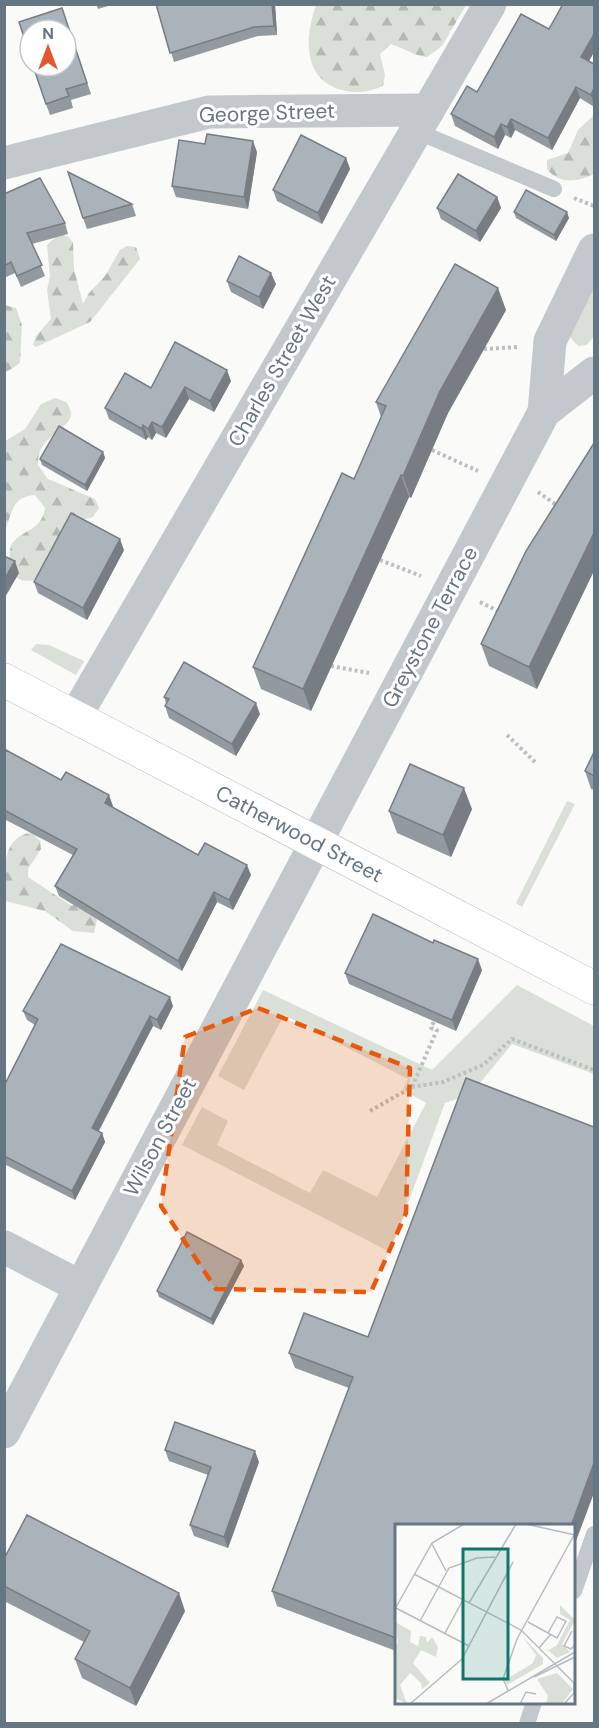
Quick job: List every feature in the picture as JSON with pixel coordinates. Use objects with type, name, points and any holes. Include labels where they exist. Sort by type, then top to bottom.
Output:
[{"type":"main road","name":"Catherwood Street","points":[[4,680],[594,988]]},
{"type":"street","name":"Charles Street West","points":[[75,717],[490,4]]},
{"type":"street","name":"George Street","points":[[4,163],[209,112],[422,121]]},
{"type":"street","name":"Greystone Terrace","points":[[316,843],[544,412],[550,341],[594,250]]},
{"type":"street","name":"Greystone Terrace","points":[[544,412],[594,373]]},
{"type":"street","name":"Wilson Street","points":[[4,1432],[316,843]]},
{"type":"street","points":[[4,1247],[81,1287]]},
{"type":"lane","points":[[422,121],[554,189]]},
{"type":"lane","points":[[575,1586],[594,1534]]},
{"type":"lane","points":[[527,1724],[533,1704]]},
{"type":"path","points":[[574,198],[594,206]]},
{"type":"path","points":[[432,450],[508,479],[563,509]]},
{"type":"path","points":[[380,560],[450,588]]},
{"type":"path","points":[[507,735],[535,762]]},
{"type":"path","points":[[412,1087],[437,1030],[431,1028],[434,1021]]},
{"type":"path","points":[[370,1111],[412,1087],[443,1082],[483,1065],[512,1039],[594,1070]]},
{"type":"highlighted area","points":[[258,1008],[410,1068],[406,1213],[371,1292],[216,1289],[161,1206],[185,1037]]},
{"type":"green space","points":[[316,4],[466,5],[442,46],[427,57],[391,44],[380,54],[385,75],[383,86],[358,92],[342,90],[329,85],[313,67],[309,43]]},
{"type":"green space","points":[[594,115],[594,174],[575,180],[557,178],[547,169],[547,160],[568,153],[578,130]]},
{"type":"green space","points":[[59,234],[69,237],[73,243],[74,269],[83,304],[89,293],[105,276],[120,250],[127,246],[136,247],[140,259],[90,322],[36,347],[33,345],[36,336],[51,319],[47,290],[50,276],[47,245]]},
{"type":"green space","points":[[594,281],[594,336],[587,345],[578,346],[569,336]]},
{"type":"green space","points":[[4,305],[16,308],[22,325],[20,363],[5,373]]},
{"type":"green space","points":[[55,398],[66,402],[71,411],[70,418],[44,444],[39,453],[38,465],[48,479],[95,499],[99,508],[93,517],[65,525],[40,579],[23,580],[13,574],[9,561],[11,545],[36,526],[45,508],[35,495],[27,496],[17,502],[5,531],[5,441],[25,429],[41,404]]},
{"type":"green space","points":[[36,644],[49,645],[84,661],[76,675],[31,650]]},
{"type":"green space","points":[[567,801],[575,804],[522,907],[516,903]]},
{"type":"green space","points":[[32,833],[40,841],[41,849],[28,869],[28,877],[72,906],[81,896],[97,920],[94,933],[73,931],[45,911],[5,901],[5,869],[9,849],[22,835]]},
{"type":"green space","points":[[517,985],[594,1026],[594,1074],[512,1044],[471,1094],[445,1103],[390,1252],[182,1145],[202,1107],[228,1121],[217,1145],[310,1193],[323,1170],[377,1197],[426,1103],[403,1090],[408,1079],[284,1015],[244,1090],[218,1076],[263,990],[432,1070]]},
{"type":"building","points":[[156,4],[272,4],[274,26],[254,27],[170,53]]},
{"type":"building","points":[[563,4],[594,4],[594,34],[581,57],[594,64],[594,88],[591,95],[576,87],[548,138],[511,119],[507,127],[501,124],[494,137],[451,114],[467,86],[477,92],[521,14],[549,29]]},
{"type":"building","points":[[62,8],[65,18],[31,18]]},
{"type":"building","points":[[78,56],[87,83],[66,89],[69,96],[46,104],[37,78],[78,78]]},
{"type":"building","points":[[207,134],[253,141],[244,197],[172,186],[179,140],[205,144]]},
{"type":"building","points":[[301,135],[346,158],[318,213],[273,190]]},
{"type":"building","points":[[68,172],[132,204],[83,218]]},
{"type":"building","points":[[458,174],[497,197],[476,231],[437,208]]},
{"type":"building","points":[[40,178],[65,223],[27,233],[42,265],[17,276],[11,262],[4,266],[4,194]]},
{"type":"building","points":[[526,190],[567,212],[554,235],[514,212]]},
{"type":"building","points":[[239,256],[271,273],[259,297],[227,281]]},
{"type":"building","points":[[455,264],[498,288],[440,391],[403,476],[401,475],[303,689],[253,667],[342,473],[354,479],[386,406],[376,402]]},
{"type":"building","points":[[175,342],[227,370],[210,401],[185,387],[162,427],[152,422],[148,429],[143,425],[142,429],[105,408],[125,373],[151,388]]},
{"type":"building","points":[[59,426],[103,452],[85,485],[40,459]]},
{"type":"building","points":[[594,443],[594,533],[529,667],[481,644],[526,551]]},
{"type":"building","points":[[71,513],[120,539],[83,608],[34,582]]},
{"type":"building","points":[[4,556],[15,561],[4,580]]},
{"type":"building","points":[[184,662],[256,703],[232,744],[165,706],[169,699],[164,697]]},
{"type":"building","points":[[6,750],[61,780],[66,772],[109,795],[105,803],[198,855],[205,843],[247,865],[229,900],[214,892],[178,961],[55,886],[77,849],[4,810],[4,754]]},
{"type":"building","points":[[594,752],[594,776],[585,771]]},
{"type":"building","points":[[410,764],[464,788],[443,835],[389,811]]},
{"type":"building","points":[[373,914],[433,943],[434,940],[478,959],[452,1020],[345,973]]},
{"type":"building","points":[[61,944],[170,997],[157,1020],[150,1016],[92,1128],[102,1133],[72,1191],[4,1156],[4,1086],[38,1019],[23,1011]]},
{"type":"building","points":[[466,1078],[594,1127],[594,1463],[572,1524],[395,1524],[395,1638],[272,1591],[353,1377],[289,1353],[304,1313],[368,1337]]},
{"type":"building","points":[[187,1232],[241,1260],[211,1319],[157,1291]]},
{"type":"building","points":[[175,1422],[255,1451],[224,1537],[190,1525],[211,1467],[165,1450]]},
{"type":"building","points":[[27,1515],[179,1593],[130,1688],[75,1659],[90,1631],[4,1586],[4,1559]]}]
